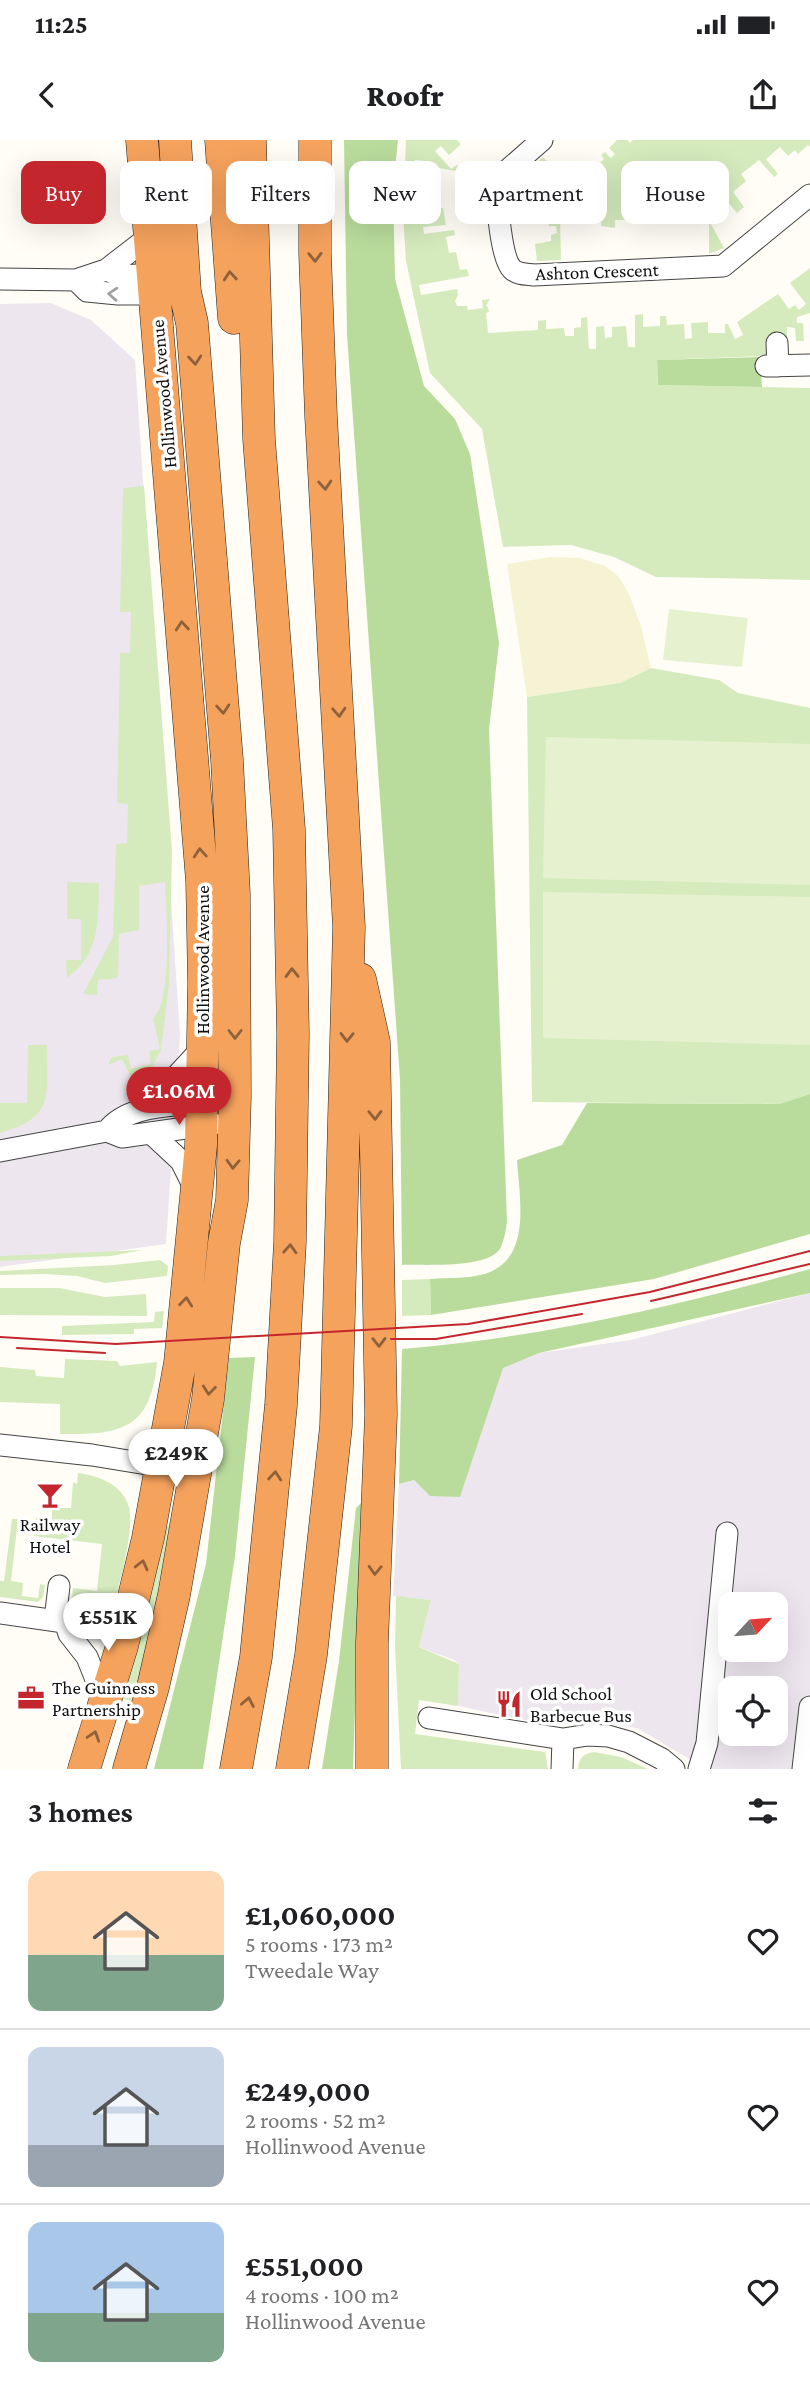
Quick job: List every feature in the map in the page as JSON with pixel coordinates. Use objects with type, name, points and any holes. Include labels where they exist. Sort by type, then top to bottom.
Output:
[{"type":"highway","name":"Hollinwood Avenue","points":[[129,1769],[153,1687],[171,1608],[208,1399],[224,1243],[232,1200],[235,1109],[234,894],[227,760],[192,323],[169,283],[150,236],[142,140]]},
{"type":"highway","name":"Hollinwood Avenue","points":[[84,1769],[122,1646],[148,1538],[180,1363],[192,1251],[201,1114],[202,881],[169,283],[175,140]]},
{"type":"highway","points":[[221,140],[236,344],[259,439]]},
{"type":"highway","points":[[236,1769],[257,1657],[281,1405],[290,1242],[293,1034],[289,829],[259,439],[250,140]]},
{"type":"highway","points":[[292,1769],[310,1655],[336,1426],[349,927],[321,416],[314,140]]},
{"type":"highway","points":[[349,927],[374,1042],[380,1414],[372,1643],[372,1769]]},
{"type":"street","name":"Ashton Crescent","points":[[542,140],[498,181],[497,194],[506,256],[516,272],[534,275],[723,266],[810,195]]},
{"type":"street","points":[[0,279],[76,279],[106,270],[150,236]]},
{"type":"street","points":[[106,270],[123,276],[169,283]]},
{"type":"street","points":[[76,279],[87,291],[169,283]]},
{"type":"street","points":[[777,343],[772,366],[810,365]]},
{"type":"street","points":[[148,1107],[203,1047]]},
{"type":"street","points":[[107,1131],[116,1119],[148,1107],[170,1107],[201,1114]]},
{"type":"street","points":[[0,1151],[107,1131],[122,1137],[152,1134],[201,1114],[235,1109]]},
{"type":"street","points":[[152,1134],[181,1161],[196,1191]]},
{"type":"street","points":[[0,1444],[196,1471]]},
{"type":"street","points":[[699,1769],[707,1742],[727,1533]]},
{"type":"street","points":[[60,1586],[69,1634],[87,1657],[105,1702]]},
{"type":"street","points":[[0,1613],[67,1622]]},
{"type":"street","points":[[803,1769],[810,1707]]},
{"type":"street","points":[[429,1718],[563,1739],[588,1735],[608,1736],[629,1741],[674,1769]]},
{"type":"street","points":[[562,1769],[563,1739]]},
{"type":"shaded area","points":[[51,303],[91,320],[135,360],[180,1034],[166,1244],[0,1267],[0,304]]},
{"type":"shaded area","points":[[551,557],[580,558],[605,566],[618,576],[628,592],[641,626],[651,668],[620,683],[527,697],[507,564]]},
{"type":"shaded area","points":[[810,1293],[810,1769],[706,1769],[637,1728],[579,1720],[544,1724],[458,1706],[459,1664],[419,1647],[431,1600],[393,1596],[399,1484],[414,1480],[429,1495],[460,1497],[502,1368],[539,1353],[631,1340]]},
{"type":"green space","points":[[344,140],[398,140],[396,161],[349,161],[349,224],[394,224],[395,279],[424,386],[455,419],[470,454],[499,643],[489,729],[507,1222],[500,1249],[482,1260],[469,1263],[402,1265],[400,1079],[347,335]]},
{"type":"green space","points":[[406,140],[457,140],[461,144],[449,155],[441,146],[435,151],[451,169],[455,166],[455,171],[441,168],[441,161],[405,161]]},
{"type":"green space","points":[[617,140],[627,140],[630,143],[633,140],[810,140],[810,147],[808,145],[798,154],[795,150],[788,156],[780,147],[766,159],[778,174],[774,177],[759,160],[741,174],[746,181],[733,192],[744,207],[737,213],[729,204],[729,161],[621,161],[621,220],[615,220],[615,228],[601,226],[607,224],[607,161],[602,161],[604,159],[601,155],[605,152],[611,158],[615,154],[609,148]]},
{"type":"green space","points":[[443,208],[446,225],[423,227],[424,234],[454,230],[455,235],[446,237],[449,253],[456,252],[460,270],[467,269],[469,276],[419,285],[421,295],[457,289],[457,306],[467,306],[468,310],[483,308],[482,300],[490,299],[486,306],[489,312],[486,313],[488,333],[538,330],[538,321],[546,320],[546,329],[564,328],[565,336],[574,336],[574,328],[581,327],[581,318],[587,317],[589,349],[596,349],[596,327],[604,326],[605,338],[612,337],[612,327],[626,326],[628,347],[635,347],[635,315],[643,314],[643,327],[660,326],[660,316],[666,316],[667,325],[684,324],[685,339],[692,338],[691,323],[708,322],[708,333],[725,333],[725,324],[728,324],[735,339],[743,335],[737,322],[778,294],[789,309],[795,305],[799,310],[806,304],[790,283],[810,268],[810,313],[797,317],[797,323],[803,323],[804,341],[796,341],[795,328],[787,327],[787,340],[766,341],[767,356],[657,360],[658,385],[810,388],[810,580],[656,577],[614,557],[571,545],[503,547],[482,429],[430,373],[406,261],[404,224],[441,224]]},
{"type":"green space","points":[[560,224],[561,260],[537,261],[535,244],[551,241],[551,235],[557,233],[556,226],[549,226]]},
{"type":"green space","points":[[709,224],[711,224],[724,248],[709,254]]},
{"type":"green space","points":[[760,357],[762,387],[658,385],[657,360]]},
{"type":"green space","points":[[144,486],[172,851],[169,984],[161,1050],[152,1067],[132,1079],[122,1059],[109,1065],[109,1062],[112,1057],[128,1055],[131,1069],[151,1064],[149,1051],[160,1049],[153,1018],[159,1009],[166,975],[165,882],[139,886],[139,930],[119,934],[118,978],[98,980],[97,995],[83,994],[113,937],[116,844],[127,843],[128,804],[117,803],[120,653],[130,653],[131,612],[120,612],[123,488]]},
{"type":"green space","points":[[669,609],[748,618],[742,667],[663,660]]},
{"type":"green space","points":[[651,668],[719,680],[738,693],[810,708],[810,1094],[779,1104],[532,1102],[527,697],[620,683]]},
{"type":"green space","points":[[546,737],[810,744],[810,885],[543,878]]},
{"type":"green space","points":[[67,882],[99,883],[97,923],[92,947],[78,969],[67,978],[66,960],[81,960],[81,919],[67,919]]},
{"type":"green space","points":[[543,892],[810,897],[810,1045],[543,1038]]},
{"type":"green space","points":[[28,1045],[47,1045],[47,1091],[44,1102],[31,1120],[0,1133],[0,1103],[27,1103]]},
{"type":"green space","points":[[810,1094],[810,1234],[654,1279],[431,1315],[430,1279],[479,1275],[494,1270],[506,1261],[518,1236],[520,1221],[517,1160],[562,1145],[587,1103],[779,1104]]},
{"type":"green space","points":[[143,1250],[111,1256],[0,1261],[0,1256]]},
{"type":"green space","points":[[160,1260],[168,1266],[167,1276],[105,1283],[77,1276],[0,1275],[0,1271]]},
{"type":"green space","points":[[810,1269],[810,1293],[539,1353],[503,1368],[460,1497],[430,1496],[414,1480],[399,1484],[402,1349],[505,1337],[608,1319]]},
{"type":"green space","points":[[430,1279],[431,1315],[402,1316],[402,1280]]},
{"type":"green space","points":[[0,1288],[59,1288],[105,1297],[146,1294],[147,1316],[0,1315]]},
{"type":"green space","points":[[164,1311],[162,1328],[134,1329],[134,1334],[62,1335],[62,1326],[154,1322],[155,1312]]},
{"type":"green space","points":[[255,1357],[235,1556],[203,1769],[154,1769],[206,1564],[229,1358]]},
{"type":"green space","points":[[65,1359],[117,1361],[120,1366],[157,1362],[154,1385],[148,1402],[129,1424],[115,1430],[60,1434],[60,1404],[0,1402],[0,1367],[35,1370],[36,1376],[64,1378]]},
{"type":"green space","points":[[78,1473],[109,1482],[121,1492],[129,1507],[127,1551],[106,1635],[93,1634],[94,1609],[77,1608],[72,1599],[73,1588],[97,1591],[102,1544],[34,1536],[36,1518],[52,1519],[52,1508],[71,1508],[73,1482],[77,1484]]},
{"type":"green space","points":[[362,1502],[353,1769],[322,1769],[339,1661],[356,1508]]},
{"type":"green space","points":[[12,1519],[18,1519],[11,1581],[23,1583],[22,1596],[38,1598],[40,1584],[45,1585],[43,1597],[38,1602],[0,1597],[0,1581],[4,1581]]},
{"type":"green space","points":[[161,1524],[175,1528],[138,1683],[131,1702],[120,1697]]},
{"type":"green space","points":[[396,1596],[431,1600],[419,1647],[459,1664],[458,1706],[419,1700],[415,1734],[545,1752],[548,1769],[401,1769],[395,1648]]},
{"type":"green space","points":[[594,1752],[621,1757],[648,1769],[578,1769],[582,1757]]},
{"type":"tram line","points":[[0,1337],[116,1344],[468,1324],[650,1292],[810,1251]]},
{"type":"tram line","points":[[651,1301],[810,1264]]},
{"type":"tram line","points":[[391,1339],[436,1339],[582,1314]]},
{"type":"tram line","points":[[17,1348],[105,1353]]},
{"type":"place","name":"Railway Hotel","points":[[50,1495]]},
{"type":"place","name":"The Guinness Partnership","points":[[31,1698]]},
{"type":"place","name":"Old School Barbecue Bus","points":[[509,1704]]}]
